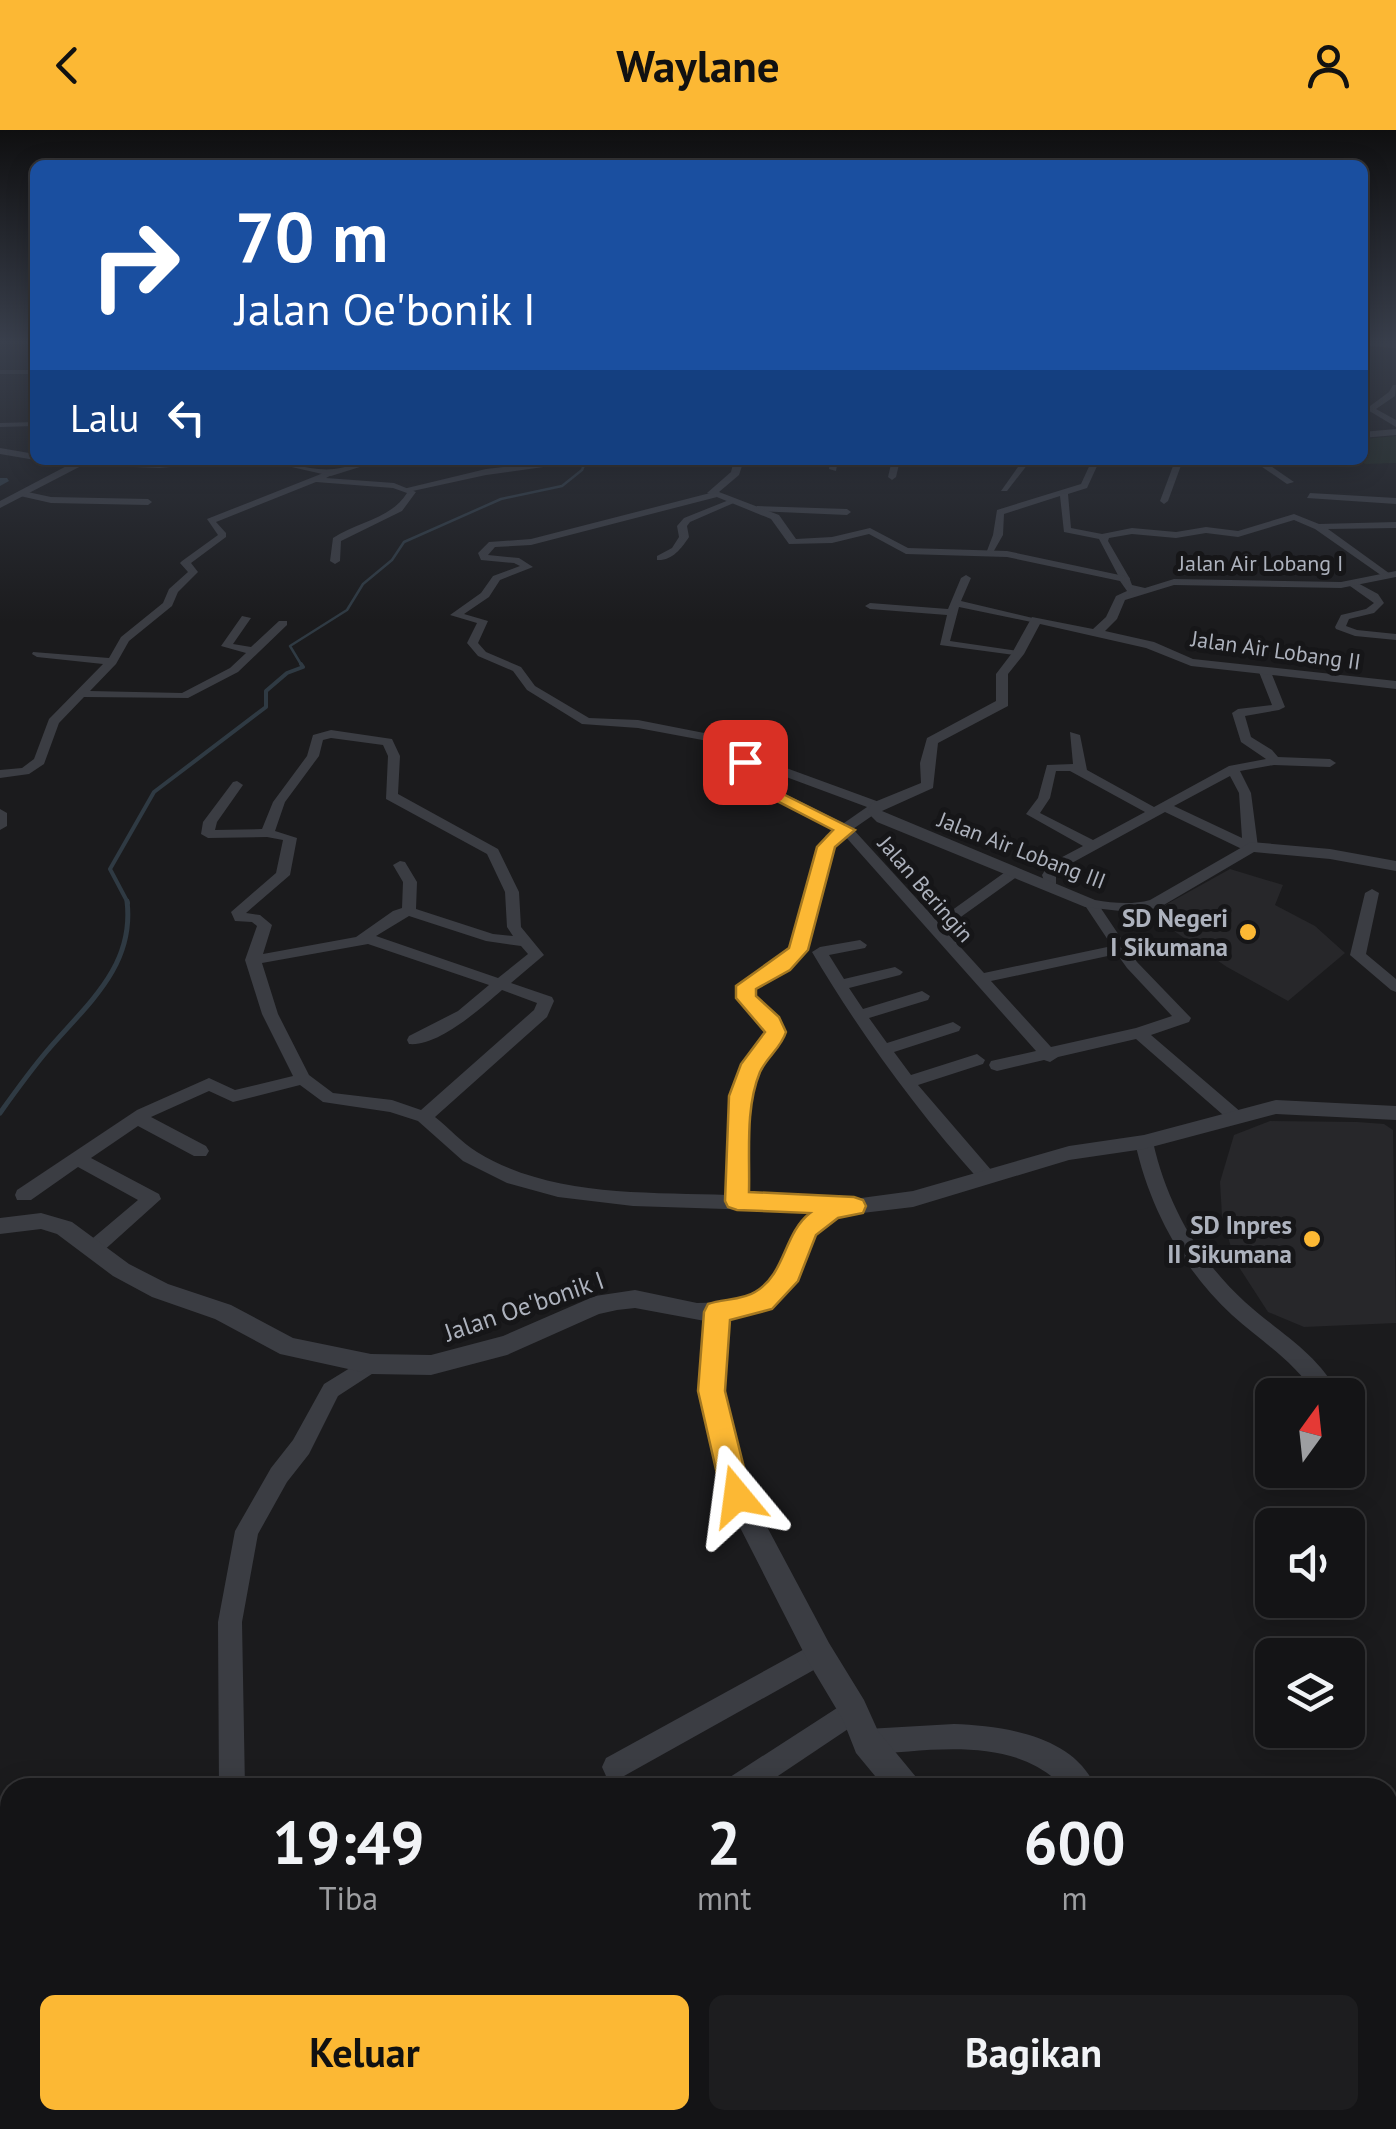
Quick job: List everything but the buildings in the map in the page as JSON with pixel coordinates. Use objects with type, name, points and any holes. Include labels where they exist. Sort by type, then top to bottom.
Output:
[{"type":"street","points":[[0,451],[30,456]]},
{"type":"street","points":[[0,505],[75,465]]},
{"type":"street","points":[[289,465],[330,474]]},
{"type":"street","points":[[0,774],[25,771],[40,761],[54,722],[112,662],[124,638],[159,612],[172,598],[173,591],[191,576],[194,572],[185,563],[223,535],[210,522],[361,465]]},
{"type":"street","points":[[319,480],[408,489],[486,472],[548,465]]},
{"type":"street","points":[[714,495],[714,490],[738,470],[738,465]]},
{"type":"street","points":[[892,477],[895,465]]},
{"type":"street","points":[[1004,489],[1023,465]]},
{"type":"street","points":[[988,554],[997,538],[1000,512],[1084,486],[1094,465]]},
{"type":"street","points":[[1103,465],[1139,474]]},
{"type":"street","points":[[1164,501],[1177,465]]},
{"type":"street","points":[[1264,465],[1290,482]]},
{"type":"street","points":[[335,561],[336,540],[402,507],[412,496],[408,489]]},
{"type":"street","points":[[23,494],[51,500],[148,502]]},
{"type":"street","points":[[877,806],[774,768],[740,743],[638,724],[604,724],[580,718],[531,688],[516,669],[472,644],[483,621],[455,615],[485,595],[496,578],[528,566],[516,560],[484,558],[482,553],[492,544],[531,542],[714,495],[779,520],[790,540],[797,543],[870,531],[906,551],[1007,554],[1126,580]]},
{"type":"street","points":[[1064,495],[1068,530],[1104,537],[1128,586],[1136,592]]},
{"type":"street","points":[[1310,496],[1396,500]]},
{"type":"street","points":[[660,558],[675,550],[684,537],[682,526],[687,520],[732,502]]},
{"type":"street","points":[[757,509],[847,512]]},
{"type":"street","name":"Jalan Air Lobang I","points":[[1104,537],[1132,531],[1238,534],[1290,517],[1318,527],[1392,575]]},
{"type":"street","points":[[1318,527],[1396,525]]},
{"type":"street","name":"Jalan Air Lobang I","points":[[1136,592],[1153,591],[1174,582],[1354,584],[1392,575]]},
{"type":"street","points":[[966,578],[944,643],[1018,654],[1036,620]]},
{"type":"street","points":[[1354,584],[1380,604],[1370,612],[1346,616],[1340,627],[1396,638]]},
{"type":"street","points":[[1096,632],[1111,620],[1120,598],[1136,592]]},
{"type":"street","name":"Jalan Air Lobang II","points":[[870,606],[953,608],[1036,620],[1161,648],[1191,662],[1396,685]]},
{"type":"street","points":[[246,618],[226,646],[253,652]]},
{"type":"street","points":[[83,694],[184,696],[224,677],[283,623]]},
{"type":"street","points":[[37,654],[112,662]]},
{"type":"street","name":"Jalan Air Lobang III","points":[[1018,654],[1002,674],[1005,697],[994,710],[932,742],[927,763],[930,782],[926,788],[877,806],[874,812],[882,820],[1013,873],[1051,884],[1092,904],[1122,908],[1156,903],[1250,847]]},
{"type":"street","points":[[1265,672],[1278,708],[1238,712],[1245,739],[1274,762]]},
{"type":"street","points":[[267,833],[279,802],[313,756],[318,738],[332,734],[388,742],[394,756],[391,796],[492,852],[512,892],[514,927],[536,956],[464,1015],[415,1040]]},
{"type":"street","points":[[1074,735],[1082,772]]},
{"type":"street","name":"Jalan Beringin","points":[[747,748],[745,767],[757,786],[847,830],[1050,1056]]},
{"type":"street","points":[[1051,884],[1049,875],[1054,867],[1233,769],[1274,762],[1330,762]]},
{"type":"street","points":[[1093,846],[1032,812],[1044,798],[1051,768],[1064,765],[1082,772],[1250,847],[1330,854],[1396,866]]},
{"type":"street","points":[[1233,769],[1245,793],[1250,847]]},
{"type":"street","points":[[237,785],[210,822],[208,834],[267,833],[290,838],[280,881],[238,912],[240,918],[255,918],[265,925],[253,960],[270,1014],[302,1079],[329,1098],[392,1106],[424,1117],[469,1156],[527,1183],[633,1198],[854,1206]]},
{"type":"street","points":[[737,1201],[740,1096],[752,1064],[775,1032],[772,1022],[746,998],[746,986],[783,966],[798,950],[826,847],[831,838],[877,806]]},
{"type":"street","points":[[0,812],[0,826]]},
{"type":"street","points":[[400,864],[410,882],[409,911]]},
{"type":"street","points":[[934,929],[1013,873]]},
{"type":"street","points":[[1372,893],[1358,956],[1396,987]]},
{"type":"street","points":[[997,1066],[1050,1056],[1183,1018],[1119,949],[1092,904]]},
{"type":"street","points":[[362,939],[398,914],[409,911],[492,938],[522,941]]},
{"type":"street","points":[[253,960],[362,939],[384,942],[542,996],[547,1007],[424,1117]]},
{"type":"street","points":[[860,945],[820,952],[944,1131],[986,1176]]},
{"type":"street","points":[[978,980],[1119,949]]},
{"type":"street","points":[[840,985],[896,972]]},
{"type":"street","points":[[862,1015],[922,996]]},
{"type":"street","points":[[886,1049],[952,1027]]},
{"type":"street","points":[[1139,1033],[1236,1117]]},
{"type":"street","points":[[908,1082],[977,1060]]},
{"type":"street","points":[[24,1195],[138,1118],[209,1084],[233,1096],[302,1079]]},
{"type":"street","name":"Jalan Oe'bonik I","points":[[0,1226],[41,1222],[64,1228],[122,1270],[160,1291],[223,1312],[288,1348],[371,1364],[431,1366],[470,1358],[595,1305],[617,1300],[717,1312],[762,1302],[789,1274],[806,1230],[832,1209],[913,1199],[1069,1154],[1144,1142],[1292,1106],[1396,1114]]},
{"type":"street","points":[[138,1118],[200,1151]]},
{"type":"street","points":[[1144,1142],[1150,1176],[1196,1261],[1238,1308],[1291,1347],[1318,1378]]},
{"type":"street","points":[[77,1159],[152,1199],[94,1248]]},
{"type":"street","points":[[717,1312],[712,1391],[737,1496],[819,1653],[854,1710],[867,1742],[897,1778]]},
{"type":"street","points":[[232,1778],[230,1622],[247,1530],[279,1474],[301,1447],[331,1390],[371,1364]]},
{"type":"street","points":[[615,1767],[819,1653]]},
{"type":"street","points":[[751,1778],[854,1710]]},
{"type":"street","points":[[867,1742],[962,1735],[999,1741],[1045,1752],[1064,1764],[1075,1778]]},
{"type":"shaded area","points":[[1396,436],[1396,463],[1368,464],[1368,439]]},
{"type":"shaded area","name":"SD Negeri I Sikumana","points":[[1230,869],[1283,885],[1275,905],[1315,926],[1345,953],[1288,1001],[1227,967],[1149,914]]},
{"type":"shaded area","name":"SD Inpres II Sikumana","points":[[1270,1121],[1357,1122],[1384,1124],[1393,1130],[1396,1323],[1304,1327],[1268,1312],[1235,1261],[1222,1216],[1220,1182],[1234,1135]]},
{"type":"waterway","points":[[302,666],[290,646],[347,610],[363,584],[392,560],[404,542],[501,499],[562,486],[584,465]]},
{"type":"waterway","points":[[127,901],[110,869],[154,792],[266,707],[266,691],[287,673],[303,667],[301,664]]},
{"type":"waterway","points":[[0,1113],[105,984],[123,946],[127,901]]},
{"type":"place","name":"SD Negeri I Sikumana","points":[[1248,932]]},
{"type":"place","name":"SD Inpres II Sikumana","points":[[1312,1239]]},
{"type":"route","points":[[737,1496],[720,1438],[712,1391],[717,1312],[762,1302],[789,1274],[806,1230],[832,1209],[854,1206],[737,1201],[740,1096],[752,1064],[775,1032],[772,1022],[746,998],[744,991],[752,980],[783,966],[798,950],[826,847],[831,838],[847,830],[765,792],[752,782],[745,762]]}]
